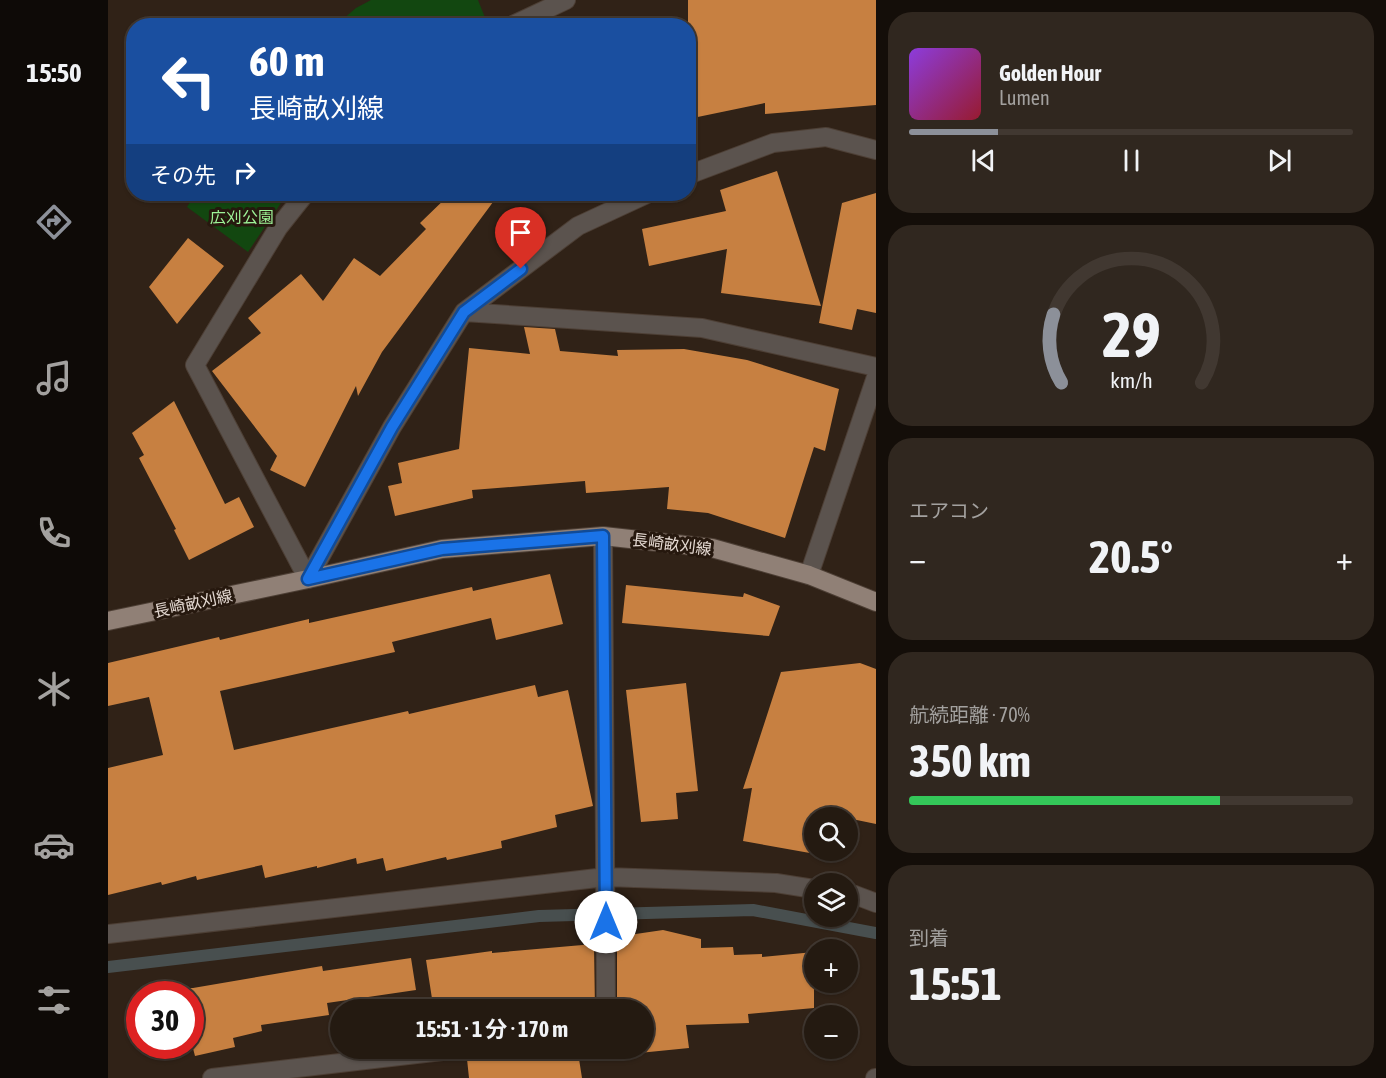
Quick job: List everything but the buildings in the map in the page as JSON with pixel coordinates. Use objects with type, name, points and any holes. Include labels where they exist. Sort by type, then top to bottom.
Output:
[{"type":"main road","name":"長崎畝刈線","points":[[108,621],[442,549],[603,536],[712,548],[809,575],[876,602]]},
{"type":"street","points":[[528,18],[566,0]]},
{"type":"street","points":[[696,172],[773,143],[826,136],[876,150]]},
{"type":"street","points":[[299,201],[278,228],[195,366],[308,579]]},
{"type":"street","points":[[308,579],[392,427],[464,312],[578,226],[632,201]]},
{"type":"street","points":[[464,312],[702,328],[876,368]]},
{"type":"street","points":[[809,575],[876,377]]},
{"type":"street","points":[[603,536],[606,999]]},
{"type":"street","points":[[108,934],[606,882],[776,883],[804,887]]},
{"type":"street","points":[[858,896],[876,903]]},
{"type":"street","points":[[212,1078],[374,1059]]},
{"type":"green space","points":[[371,0],[478,0],[485,18],[344,18]]},
{"type":"green space","name":"広刈公園","points":[[191,201],[282,201],[248,252],[187,207]]},
{"type":"waterway","points":[[108,967],[539,916],[753,910],[876,933]]},
{"type":"route","points":[[521,269],[464,312],[392,427],[308,579],[442,549],[603,536],[606,922]]}]
